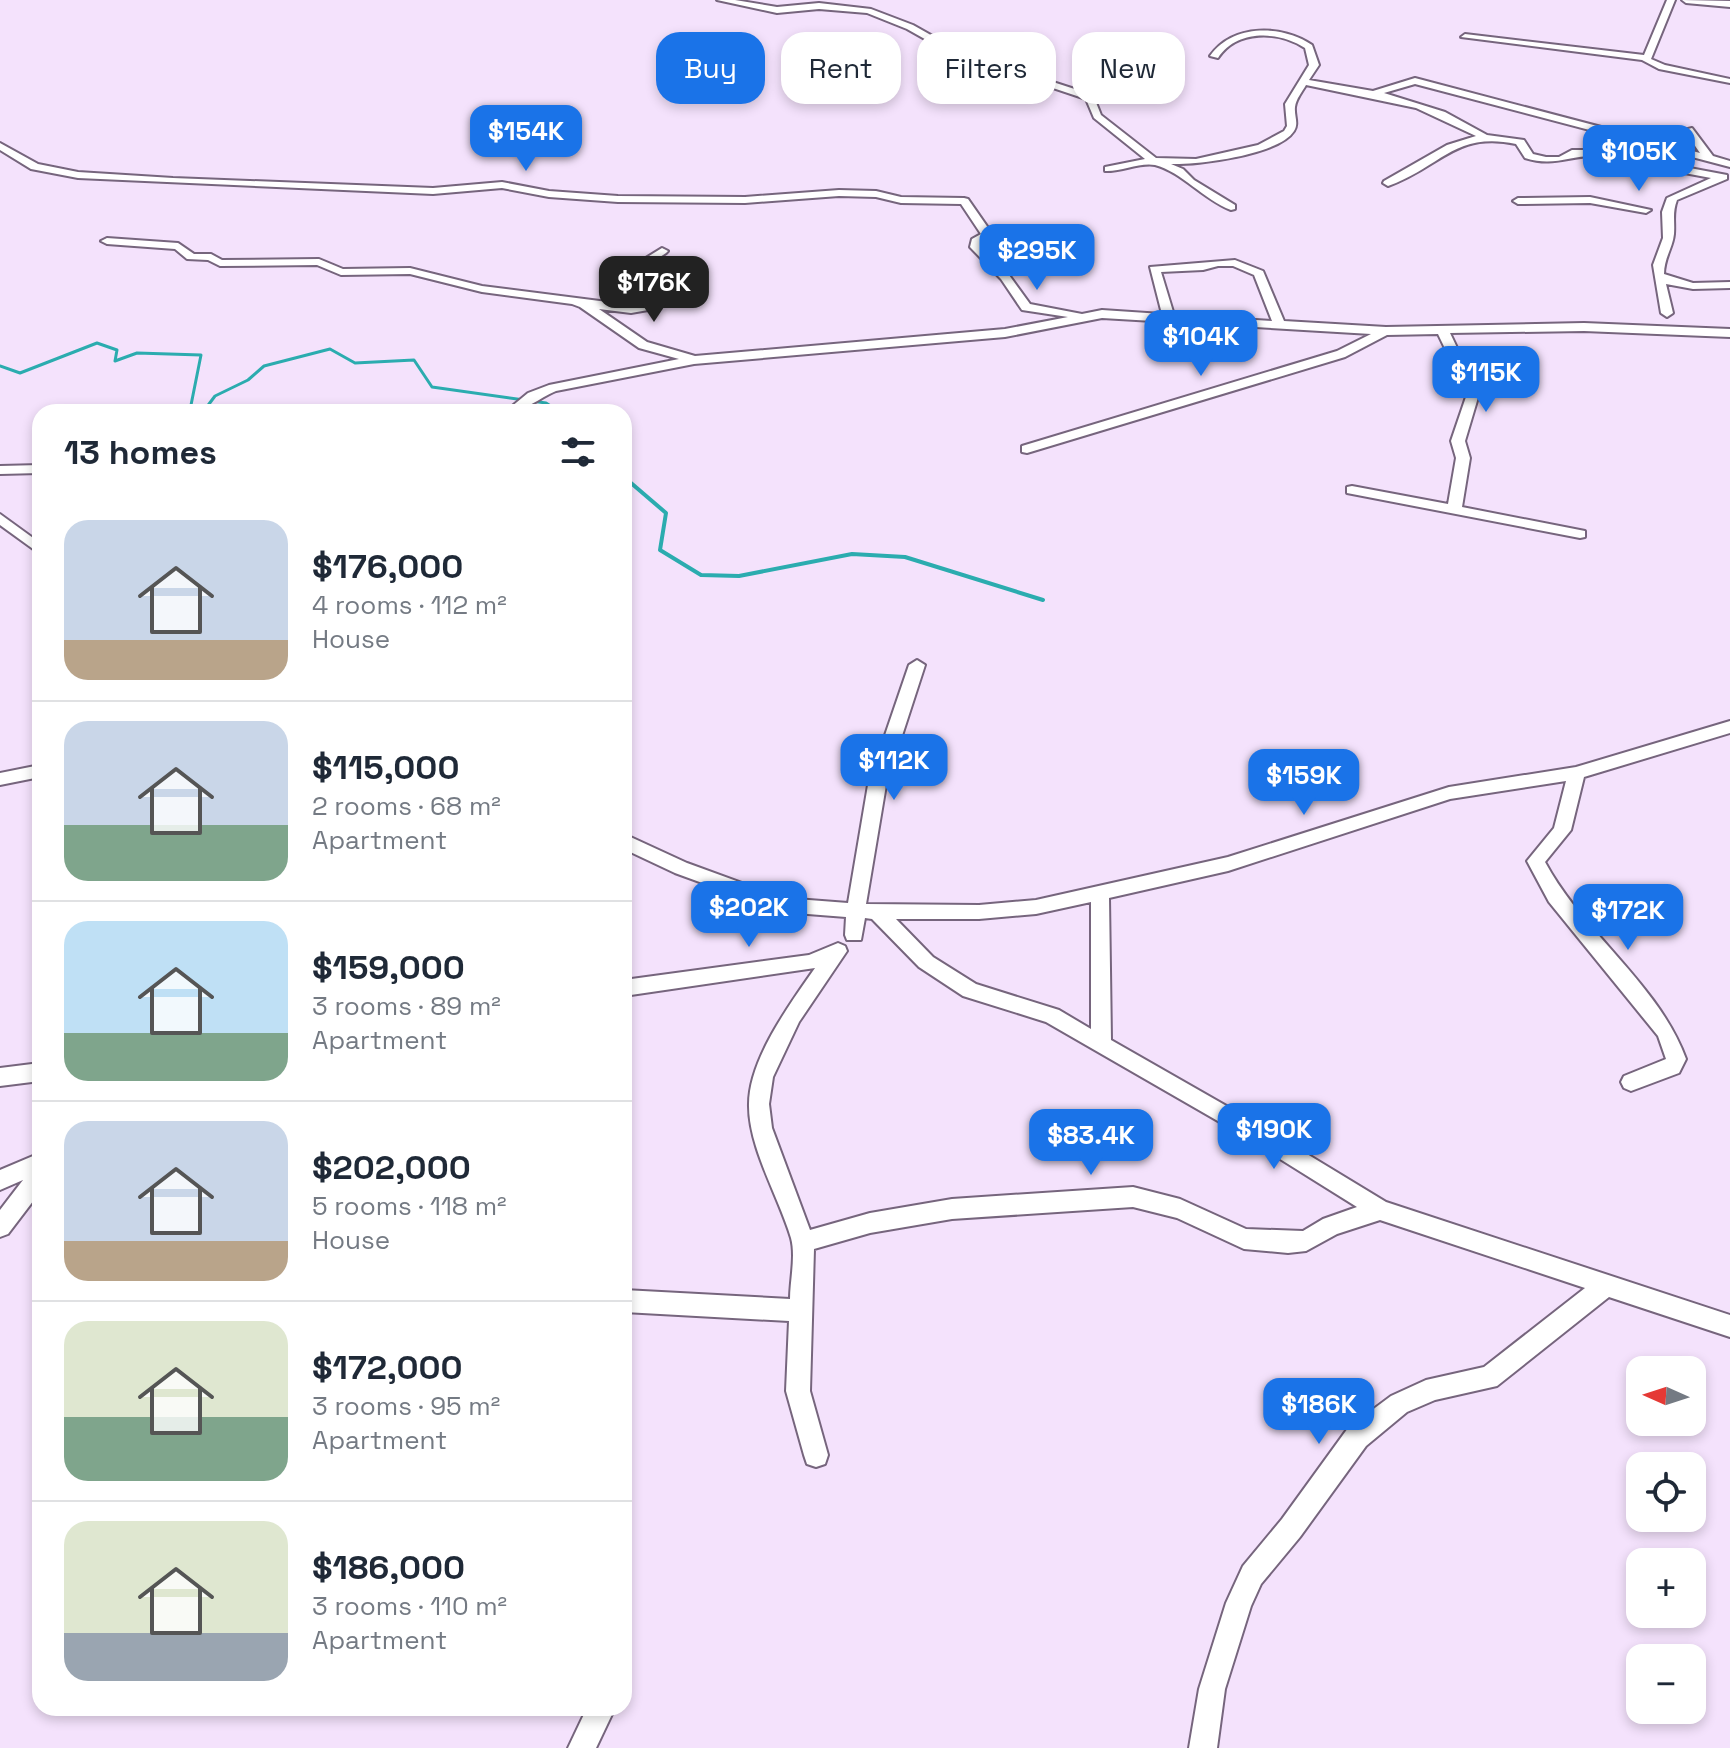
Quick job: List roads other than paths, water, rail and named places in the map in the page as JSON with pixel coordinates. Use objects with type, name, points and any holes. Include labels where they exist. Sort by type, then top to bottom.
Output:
[{"type":"street","points":[[721,0],[777,10],[819,6],[868,11],[910,27],[981,67],[1016,73],[1090,97],[1097,116],[1153,161],[1179,171],[1190,182],[1231,207]]},
{"type":"street","points":[[1646,58],[1671,0]]},
{"type":"street","points":[[1686,0],[1730,4]]},
{"type":"street","points":[[1109,169],[1153,161],[1196,162],[1261,147],[1288,133],[1292,126],[1290,104],[1314,65],[1310,50],[1283,33],[1271,32],[1224,45],[1215,56]]},
{"type":"street","points":[[1465,37],[1646,58],[1662,67],[1728,81]]},
{"type":"street","points":[[1372,94],[1415,81],[1730,164]]},
{"type":"street","points":[[1304,82],[1372,94],[1455,119],[1482,135],[1520,142],[1529,156],[1541,160],[1564,159],[1572,153],[1594,153],[1727,176]]},
{"type":"street","points":[[1689,130],[1709,158]]},
{"type":"street","points":[[1388,183],[1415,171],[1441,151],[1482,135]]},
{"type":"street","points":[[0,146],[35,167],[78,175],[141,179],[433,191],[502,185],[549,194],[618,199],[745,200],[839,193],[876,194],[901,200],[964,201],[987,235],[976,241],[976,247],[1005,277],[1026,307],[1088,316],[1169,317],[1386,331],[1584,327],[1730,333]]},
{"type":"street","points":[[1667,313],[1659,279],[1659,254],[1669,238],[1667,212],[1672,198],[1727,176]]},
{"type":"street","points":[[1518,201],[1590,200],[1667,212]]},
{"type":"street","points":[[1612,214],[1646,210]]},
{"type":"street","points":[[107,241],[178,246],[191,257],[211,257],[220,263],[319,262],[341,272],[410,271],[444,282],[631,309],[650,306],[642,288],[642,264],[662,251]]},
{"type":"street","points":[[1169,317],[1154,269],[1235,263],[1259,273],[1279,323]]},
{"type":"street","points":[[1659,279],[1693,286],[1730,285]]},
{"type":"street","points":[[584,304],[643,345],[694,360]]},
{"type":"street","points":[[523,404],[582,380],[694,360],[1005,333],[1051,327],[1088,316]]},
{"type":"street","points":[[1442,329],[1473,394],[1458,441],[1463,458],[1454,510]]},
{"type":"street","points":[[1027,449],[1341,354],[1386,331]]},
{"type":"street","points":[[0,470],[32,469]]},
{"type":"street","points":[[1352,490],[1580,534]]},
{"type":"street","points":[[0,518],[32,544]]},
{"type":"street","points":[[816,1455],[798,1391],[803,1242],[762,1128],[759,1104],[763,1077],[792,1017],[838,951],[854,935],[867,912],[877,785],[917,665]]},
{"type":"street","points":[[632,845],[681,868],[782,905],[867,912],[993,911],[1036,907],[1228,864],[1449,793],[1576,773],[1730,727]]},
{"type":"street","points":[[0,779],[32,773]]},
{"type":"street","points":[[1576,773],[1562,830],[1536,861],[1555,897],[1666,1032],[1673,1046],[1676,1059],[1672,1067],[1631,1082]]},
{"type":"street","points":[[1100,893],[1101,1045]]},
{"type":"street","points":[[867,912],[926,962],[970,990],[1052,1016],[1380,1210],[1730,1326]]},
{"type":"street","points":[[632,987],[811,962],[838,951]]},
{"type":"street","points":[[0,1077],[32,1073]]},
{"type":"street","points":[[0,1180],[32,1166]]},
{"type":"street","points":[[0,1227],[32,1185]]},
{"type":"street","points":[[803,1242],[870,1223],[952,1209],[1133,1197],[1180,1209],[1244,1239],[1288,1243],[1306,1241],[1331,1226],[1380,1210]]},
{"type":"street","points":[[1203,1748],[1212,1689],[1239,1603],[1252,1575],[1357,1437],[1399,1404],[1434,1388],[1489,1378],[1608,1284]]},
{"type":"street","points":[[632,1301],[800,1311]]},
{"type":"street","points":[[582,1748],[597,1716]]},
{"type":"waterway","points":[[0,366],[20,373],[97,343],[117,350],[115,361],[137,353],[201,355],[191,404]]},
{"type":"waterway","points":[[209,404],[215,396],[248,380],[264,366],[330,349],[355,363],[414,360],[432,387],[548,404]]},
{"type":"waterway","points":[[632,484],[666,513],[660,550],[701,575],[739,576],[852,554],[905,557],[1043,600]]}]
